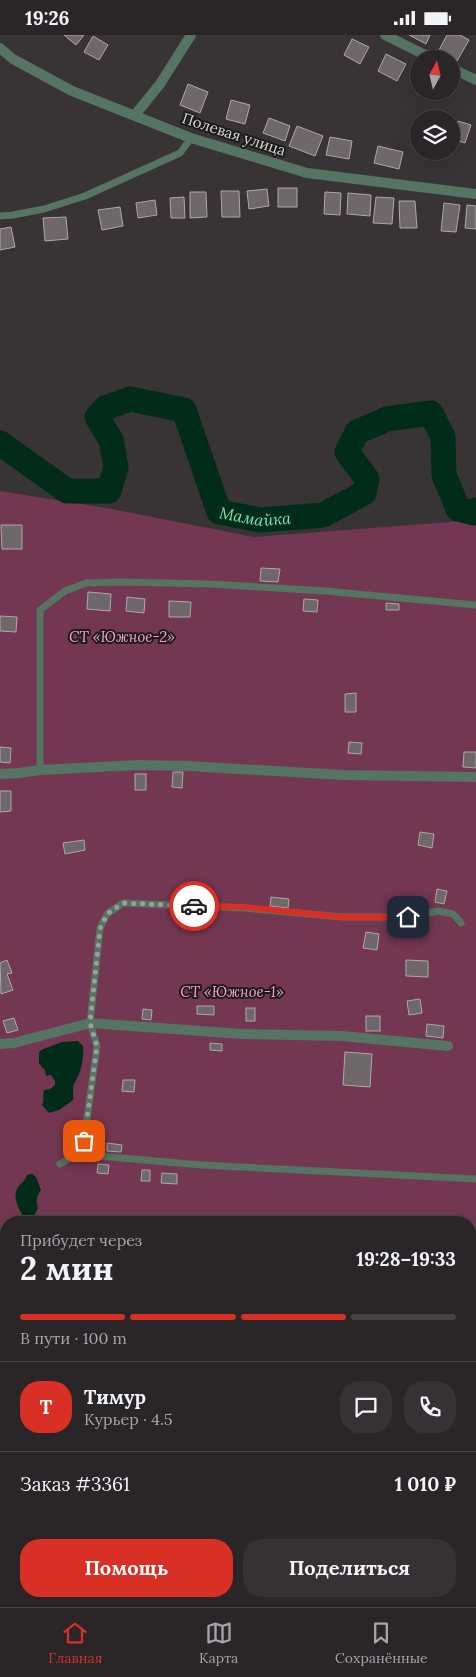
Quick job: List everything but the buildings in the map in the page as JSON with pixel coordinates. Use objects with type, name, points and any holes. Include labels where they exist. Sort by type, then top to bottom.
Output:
[{"type":"street","points":[[135,115],[160,84],[191,35]]},
{"type":"street","points":[[385,35],[415,50]]},
{"type":"street","name":"Полевая улица","points":[[0,47],[13,59],[72,91],[192,138],[307,173],[476,194]]},
{"type":"street","points":[[460,72],[476,80]]},
{"type":"street","points":[[0,774],[138,765],[188,765],[343,775],[476,777]]},
{"type":"street","points":[[0,1044],[14,1043],[90,1023],[242,1033],[342,1036],[448,1046]]},
{"type":"lane","points":[[0,216],[44,209],[85,196],[180,153],[192,138]]},
{"type":"lane","points":[[40,770],[40,610],[65,591],[86,583],[209,584],[325,591],[476,605]]},
{"type":"lane","points":[[461,923],[453,914],[438,911],[408,917],[342,917],[244,907],[123,903],[107,914],[100,929],[90,1023],[97,1046],[84,1141],[87,1148],[98,1156],[192,1164],[476,1179]]},
{"type":"lane","points":[[60,1164],[87,1148]]},
{"type":"green space","name":"СТ «Южное-1»","points":[[0,491],[112,509],[254,537],[476,520],[476,1216],[0,1216]]},
{"type":"shaded area","points":[[78,1041],[83,1046],[83,1056],[80,1070],[73,1086],[73,1100],[59,1110],[49,1113],[42,1105],[43,1092],[55,1085],[55,1081],[51,1075],[46,1076],[45,1070],[39,1064],[39,1053],[41,1050],[62,1042]]},
{"type":"shaded area","points":[[32,1174],[36,1177],[41,1190],[37,1199],[38,1208],[35,1216],[20,1216],[22,1214],[16,1202],[18,1187],[27,1175]]},
{"type":"waterway","name":"Мамайка","points":[[0,443],[67,491],[109,491],[116,467],[111,440],[97,417],[105,408],[130,399],[184,410],[219,512],[261,520],[323,515],[364,493],[367,479],[347,452],[357,432],[387,419],[431,413],[443,437],[444,475],[458,509],[473,513],[476,510]]},
{"type":"way so far","points":[[84,1141],[97,1046],[90,1023],[100,929],[107,914],[123,903],[194,906]]},
{"type":"route","points":[[194,906],[244,907],[342,917],[408,917]]},
{"type":"park label","name":"СТ «Южное-2»","points":[[122,636]]}]
